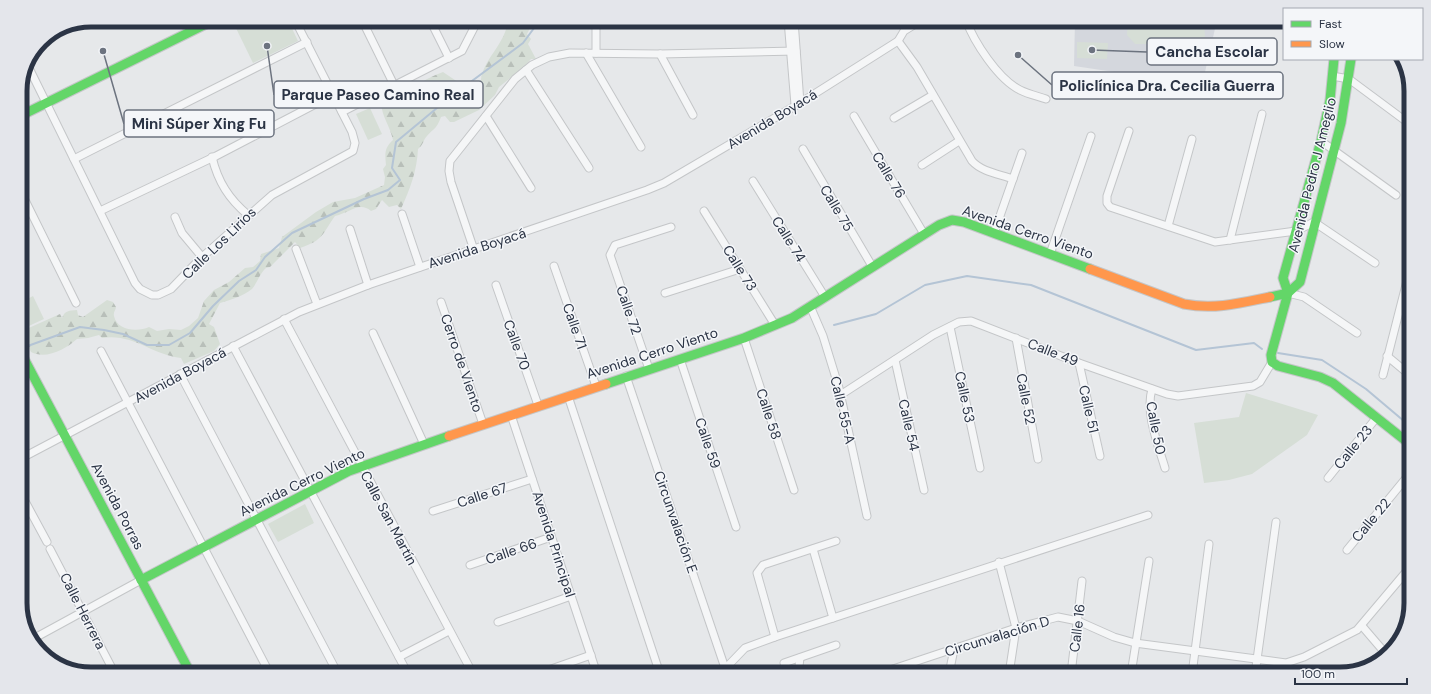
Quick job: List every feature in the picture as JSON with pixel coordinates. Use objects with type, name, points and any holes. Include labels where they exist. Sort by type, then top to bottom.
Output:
[{"type":"street","points":[[27,113],[200,27]]},
{"type":"street","name":"Calle Los Lirios","points":[[30,71],[135,283],[146,293],[158,295],[171,289],[202,257],[280,189],[353,151],[354,139],[299,27]]},
{"type":"street","points":[[365,27],[394,85]]},
{"type":"street","points":[[434,27],[449,58]]},
{"type":"street","points":[[342,112],[462,51],[474,27]]},
{"type":"street","points":[[596,27],[596,53]]},
{"type":"street","points":[[789,27],[793,51],[797,104]]},
{"type":"street","points":[[793,51],[794,27]]},
{"type":"street","name":"Avenida Boyacá","points":[[27,455],[284,319],[317,304],[659,185],[797,104],[898,41],[904,31],[911,27]]},
{"type":"street","points":[[969,27],[981,49],[1005,78],[1019,90],[1046,99]]},
{"type":"street","points":[[898,41],[917,67],[959,141],[977,166],[1013,179]]},
{"type":"street","points":[[74,159],[307,42]]},
{"type":"street","points":[[474,250],[449,171],[450,161],[515,79],[526,70],[549,58],[570,53],[660,54],[793,51]]},
{"type":"street","points":[[586,53],[641,147]]},
{"type":"street","points":[[660,54],[693,116]]},
{"type":"street","name":"Avenida Pedro J Ameglio","points":[[1288,293],[1283,278],[1321,141],[1330,100],[1334,60]]},
{"type":"street","name":"Avenida Pedro J Ameglio","points":[[1272,362],[1271,355],[1288,293],[1300,282],[1314,222],[1341,123],[1351,60]]},
{"type":"street","points":[[526,70],[589,168]]},
{"type":"street","points":[[1332,76],[1349,79],[1404,120]]},
{"type":"street","points":[[100,211],[212,158],[333,95]]},
{"type":"street","points":[[894,118],[933,95]]},
{"type":"street","points":[[1230,240],[1262,114]]},
{"type":"street","points":[[486,116],[531,188]]},
{"type":"street","name":"Calle 76","points":[[854,116],[924,234]]},
{"type":"street","points":[[1129,131],[1107,196],[1107,203],[1110,207],[1215,242],[1296,231],[1314,222],[1375,263]]},
{"type":"street","points":[[1050,254],[1091,136]]},
{"type":"street","points":[[1168,226],[1192,139]]},
{"type":"street","points":[[922,165],[959,141]]},
{"type":"street","points":[[1321,141],[1396,196]]},
{"type":"street","name":"Calle 75","points":[[802,149],[872,266]]},
{"type":"street","points":[[994,233],[1022,153]]},
{"type":"street","points":[[212,158],[220,183],[235,204],[248,216]]},
{"type":"street","name":"Calle 74","points":[[753,181],[825,297]]},
{"type":"street","points":[[27,204],[76,304]]},
{"type":"street","name":"Calle 73","points":[[704,211],[776,325]]},
{"type":"street","points":[[402,214],[420,267]]},
{"type":"street","points":[[175,218],[182,233],[202,257]]},
{"type":"street","name":"Avenida Cerro Viento","points":[[37,637],[310,491],[362,466],[482,424],[744,338],[776,325],[825,297],[924,234],[952,220],[964,222],[1184,304],[1200,307],[1217,307],[1288,293]]},
{"type":"street","name":"Calle 72","points":[[649,369],[610,255],[615,246],[671,227]]},
{"type":"street","points":[[350,229],[368,285]]},
{"type":"street","points":[[296,249],[317,304]]},
{"type":"street","name":"Calle 71","points":[[554,266],[596,386]]},
{"type":"street","points":[[665,294],[740,269]]},
{"type":"street","name":"Calle 70","points":[[496,285],[538,406]]},
{"type":"street","points":[[1383,375],[1404,291]]},
{"type":"street","points":[[1288,293],[1304,297],[1356,333]]},
{"type":"street","name":"Cerro de Viento","points":[[441,302],[482,424]]},
{"type":"street","name":"Calle 55-A","points":[[810,306],[824,336],[867,516]]},
{"type":"street","name":"Calle San Martín","points":[[284,319],[469,667]]},
{"type":"street","name":"Calle 49","points":[[839,396],[950,327],[959,322],[971,321],[1079,363],[1152,389],[1178,396],[1253,386],[1260,382],[1272,362]]},
{"type":"street","name":"Calle 53","points":[[950,327],[980,468]]},
{"type":"street","points":[[372,333],[424,444]]},
{"type":"street","name":"Calle 58","points":[[744,338],[794,490]]},
{"type":"street","name":"Calle 52","points":[[1016,338],[1038,460]]},
{"type":"street","points":[[233,346],[404,667]]},
{"type":"street","points":[[101,351],[266,667]]},
{"type":"street","points":[[1387,356],[1404,370]]},
{"type":"street","name":"Calle 59","points":[[680,359],[736,527]]},
{"type":"street","name":"Calle 54","points":[[895,360],[924,490]]},
{"type":"street","points":[[1272,362],[1278,366],[1320,377],[1334,383],[1404,439]]},
{"type":"street","name":"Calle 51","points":[[1079,363],[1100,456]]},
{"type":"street","name":"Avenida Porras","points":[[27,364],[187,667]]},
{"type":"street","points":[[180,374],[334,667]]},
{"type":"street","name":"Circunvalación E","points":[[626,376],[722,667]]},
{"type":"street","name":"Calle 50","points":[[1152,389],[1149,399],[1151,417],[1165,468]]},
{"type":"street","points":[[568,396],[658,667]]},
{"type":"street","name":"Avenida Principal","points":[[511,415],[595,667]]},
{"type":"street","name":"Calle 23","points":[[1328,478],[1377,417]]},
{"type":"street","name":"Calle 67","points":[[433,512],[532,479]]},
{"type":"street","name":"Calle 22","points":[[1347,550],[1404,481]]},
{"type":"street","name":"Calle Herrera","points":[[27,505],[111,667]]},
{"type":"street","points":[[727,667],[745,648],[775,637],[1148,514]]},
{"type":"street","points":[[1256,667],[1276,522]]},
{"type":"street","name":"Calle 66","points":[[470,565],[551,537]]},
{"type":"street","points":[[775,637],[757,573],[763,565],[836,541]]},
{"type":"street","points":[[1193,667],[1209,544]]},
{"type":"street","points":[[813,549],[833,618]]},
{"type":"street","points":[[1132,667],[1148,561]]},
{"type":"street","points":[[999,562],[1016,628],[1010,667]]},
{"type":"street","name":"Circunvalación D","points":[[899,667],[1016,628],[1058,617],[1078,621],[1114,637],[1135,643],[1286,663],[1352,634],[1362,626],[1404,575]]},
{"type":"street","name":"Calle 16","points":[[1072,667],[1082,581]]},
{"type":"street","points":[[498,622],[571,596]]},
{"type":"street","points":[[1362,626],[1383,650]]},
{"type":"street","points":[[399,657],[449,630]]},
{"type":"street","points":[[784,663],[836,645]]},
{"type":"street","points":[[950,667],[954,649]]},
{"type":"street","points":[[556,667],[591,655]]},
{"type":"street","points":[[799,667],[800,658]]},
{"type":"shaded area","points":[[1075,27],[1215,27],[1202,85],[1074,66]]},
{"type":"green space","points":[[235,27],[291,27],[298,41],[253,63]]},
{"type":"green space","points":[[506,27],[530,27],[527,34],[531,39],[528,44],[536,59],[531,59],[524,67],[499,87],[495,95],[479,110],[454,122],[450,122],[445,116],[441,117],[418,149],[412,180],[401,209],[397,205],[389,207],[382,200],[376,209],[371,211],[367,208],[358,207],[335,216],[322,236],[314,242],[300,248],[295,242],[270,267],[264,270],[252,289],[237,298],[220,303],[209,324],[214,327],[220,344],[214,351],[184,364],[181,358],[161,353],[133,341],[113,337],[102,338],[99,335],[77,339],[62,350],[49,354],[43,355],[31,352],[27,344],[27,329],[60,314],[62,318],[66,312],[70,311],[77,310],[78,315],[83,317],[107,300],[113,302],[116,307],[114,315],[116,321],[119,325],[128,329],[139,330],[149,327],[157,331],[169,329],[181,330],[189,326],[198,318],[204,301],[214,290],[229,282],[245,268],[253,267],[260,261],[261,254],[279,248],[282,237],[316,212],[333,202],[355,198],[384,185],[385,177],[383,169],[386,165],[386,151],[393,140],[381,103],[443,72],[461,84],[474,88],[481,85],[484,69],[503,37]]},
{"type":"green space","points":[[1128,27],[1204,27],[1205,37],[1159,44],[1135,44],[1127,35]]},
{"type":"green space","points":[[1077,42],[1108,43],[1107,59],[1077,58]]},
{"type":"green space","points":[[370,108],[382,134],[368,140],[356,114]]},
{"type":"green space","points":[[33,296],[44,319],[27,327],[27,299]]},
{"type":"green space","points":[[1246,393],[1318,415],[1307,435],[1252,474],[1229,480],[1204,483],[1194,423],[1239,417]]},
{"type":"green space","points":[[305,504],[314,523],[278,542],[268,524]]},
{"type":"waterway","points":[[27,346],[80,327],[123,334],[147,345],[169,345],[190,333],[213,306],[239,281],[256,270],[265,257],[292,233],[364,199],[388,190],[400,180],[392,168],[396,142],[449,98],[523,43],[535,27]]},
{"type":"waterway","points":[[834,325],[876,314],[925,285],[967,276],[1031,285],[1196,350],[1254,343],[1262,349]]},
{"type":"waterway","points":[[1278,353],[1322,360],[1366,389],[1404,421]]},
{"type":"traffic: fast","points":[[27,113],[200,27]]},
{"type":"traffic: fast","points":[[1334,60],[1330,100],[1321,141],[1283,278],[1288,293],[1271,355],[1272,362],[1278,366],[1320,377],[1333,383],[1404,439]]},
{"type":"traffic: fast","points":[[1270,297],[1288,293],[1300,282],[1341,123],[1351,60]]},
{"type":"traffic: fast","points":[[606,384],[744,338],[792,318],[939,225],[952,220],[964,222],[1090,269]]},
{"type":"traffic: fast","points":[[27,364],[187,667]]},
{"type":"traffic: fast","points":[[141,580],[349,471],[449,436]]},
{"type":"traffic: slow","points":[[1090,269],[1184,304],[1195,306],[1217,306],[1270,297]]},
{"type":"traffic: slow","points":[[449,436],[606,384]]},
{"type":"place","name":"Parque Paseo Camino Real","points":[[267,46]]},
{"type":"place","name":"Cancha Escolar","points":[[1092,50]]},
{"type":"place","name":"Mini Súper Xing Fu","points":[[103,51]]},
{"type":"place","name":"Policlínica Dra. Cecilia Guerra","points":[[1018,55]]}]
